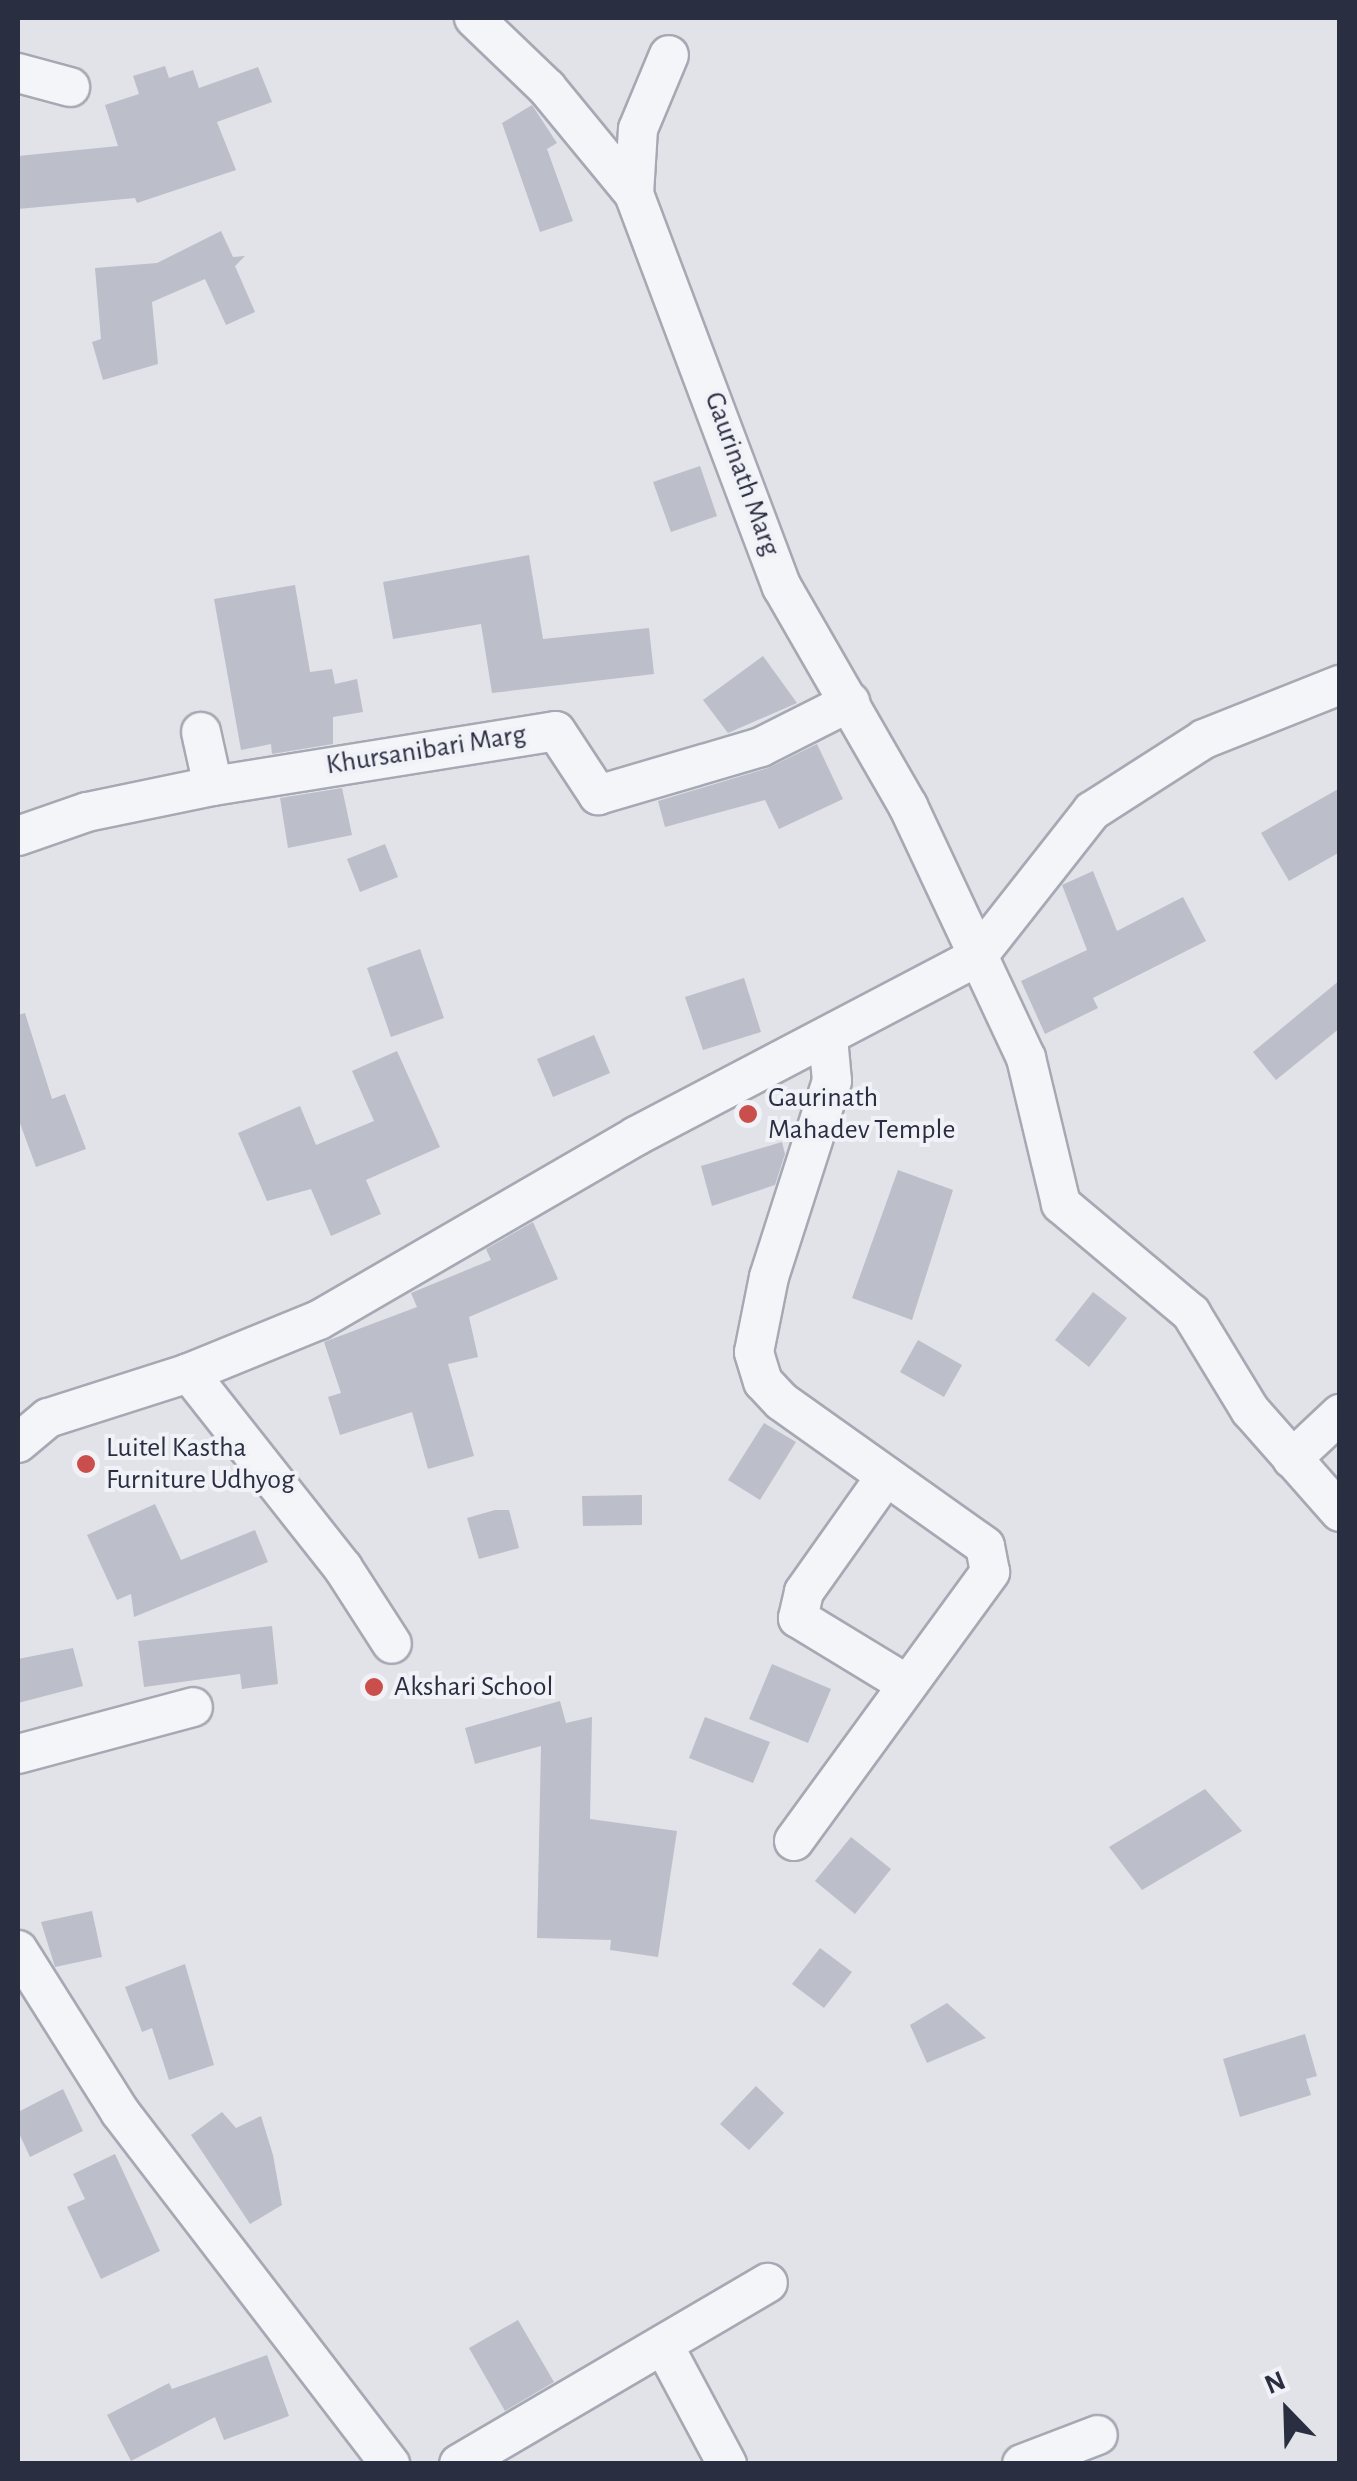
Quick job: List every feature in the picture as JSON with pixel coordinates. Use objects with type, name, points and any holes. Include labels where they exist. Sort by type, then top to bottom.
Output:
[{"type":"street","name":"Gaurinath Marg","points":[[474,18],[547,88],[634,194],[782,586],[908,806],[1026,1058],[1061,1204],[1191,1313],[1250,1410],[1340,1512]]},
{"type":"street","points":[[634,194],[638,129],[669,55]]},
{"type":"street","points":[[18,73],[70,86]]},
{"type":"street","points":[[18,1443],[48,1418],[189,1372],[319,1320],[636,1136],[976,957],[1092,811],[1204,739],[1340,684]]},
{"type":"street","name":"Khursanibari Marg","points":[[18,836],[87,812],[213,786],[556,730],[598,795],[761,746],[850,702]]},
{"type":"street","points":[[201,732],[213,786]]},
{"type":"street","points":[[794,1841],[905,1683],[990,1572],[985,1546],[781,1402],[763,1382],[754,1352],[769,1276],[832,1081],[828,1038]]},
{"type":"street","points":[[189,1372],[342,1568],[392,1644]]},
{"type":"street","points":[[1292,1459],[1340,1414]]},
{"type":"street","points":[[886,1476],[804,1592],[798,1618],[905,1683]]},
{"type":"street","points":[[18,1754],[193,1707]]},
{"type":"street","points":[[18,1950],[120,2112],[390,2464]]},
{"type":"street","points":[[459,2464],[768,2284]]},
{"type":"street","points":[[664,2346],[727,2464]]},
{"type":"street","points":[[1022,2464],[1098,2434]]},
{"type":"building","points":[[165,66],[169,78],[193,70],[199,88],[258,67],[272,102],[217,122],[236,170],[137,203],[135,198],[18,209],[18,156],[118,146],[105,105],[139,94],[133,76]]},
{"type":"building","points":[[532,105],[557,143],[547,149],[573,221],[540,232],[502,123]]},
{"type":"building","points":[[221,231],[233,257],[245,256],[235,266],[255,312],[226,325],[205,279],[152,302],[158,364],[103,380],[92,342],[101,339],[95,268],[157,263]]},
{"type":"building","points":[[700,466],[717,516],[671,532],[653,482]]},
{"type":"building","points":[[529,555],[543,639],[649,628],[654,674],[492,693],[481,624],[393,639],[383,582]]},
{"type":"building","points":[[295,585],[310,672],[332,669],[335,684],[357,679],[363,712],[333,717],[333,744],[272,754],[271,744],[241,750],[214,599]]},
{"type":"building","points":[[763,656],[797,703],[728,733],[703,700]]},
{"type":"building","points":[[817,744],[843,799],[779,829],[765,800],[665,827],[658,801],[768,768]]},
{"type":"building","points":[[342,788],[352,835],[288,848],[280,798]]},
{"type":"building","points":[[1340,788],[1340,852],[1289,881],[1261,833]]},
{"type":"building","points":[[385,844],[398,877],[360,892],[347,859]]},
{"type":"building","points":[[1093,871],[1117,931],[1183,897],[1206,941],[1093,998],[1098,1008],[1045,1034],[1021,981],[1087,950],[1062,885]]},
{"type":"building","points":[[420,949],[444,1018],[391,1037],[367,968]]},
{"type":"building","points":[[744,978],[761,1032],[703,1050],[685,997]]},
{"type":"building","points":[[1340,980],[1340,1028],[1276,1080],[1253,1052]]},
{"type":"building","points":[[25,1013],[52,1099],[65,1094],[86,1149],[36,1167],[18,1118],[18,1015]]},
{"type":"building","points":[[594,1035],[610,1073],[553,1097],[537,1059]]},
{"type":"building","points":[[397,1051],[440,1147],[366,1180],[381,1214],[331,1236],[311,1189],[267,1201],[238,1133],[300,1106],[316,1145],[374,1121],[352,1071]]},
{"type":"building","points":[[782,1142],[785,1154],[775,1185],[712,1206],[701,1166]]},
{"type":"building","points":[[898,1170],[953,1190],[912,1320],[852,1298]]},
{"type":"building","points":[[533,1222],[558,1279],[469,1317],[478,1357],[448,1364],[474,1456],[428,1469],[412,1412],[340,1435],[328,1397],[341,1393],[324,1342],[417,1307],[411,1293],[491,1260],[486,1249]]},
{"type":"building","points":[[1093,1292],[1127,1318],[1089,1367],[1055,1340]]},
{"type":"building","points":[[918,1340],[962,1365],[944,1397],[900,1372]]},
{"type":"building","points":[[764,1423],[796,1442],[760,1500],[728,1480]]},
{"type":"building","points":[[642,1495],[642,1525],[583,1526],[582,1496]]},
{"type":"building","points":[[155,1504],[181,1560],[255,1530],[268,1562],[134,1617],[131,1594],[117,1600],[87,1535]]},
{"type":"building","points":[[509,1510],[519,1548],[479,1559],[467,1518]]},
{"type":"building","points":[[272,1626],[278,1684],[242,1689],[240,1674],[144,1687],[138,1641]]},
{"type":"building","points":[[73,1648],[83,1686],[18,1703],[18,1659]]},
{"type":"building","points":[[772,1664],[831,1689],[808,1743],[749,1719]]},
{"type":"building","points":[[560,1701],[566,1723],[592,1717],[590,1819],[677,1831],[658,1957],[610,1950],[611,1940],[537,1938],[541,1746],[475,1764],[465,1728]]},
{"type":"building","points":[[705,1717],[770,1742],[753,1783],[689,1758]]},
{"type":"building","points":[[1205,1789],[1242,1831],[1142,1890],[1109,1847]]},
{"type":"building","points":[[851,1837],[891,1869],[855,1914],[815,1881]]},
{"type":"building","points":[[92,1911],[102,1957],[55,1967],[41,1922]]},
{"type":"building","points":[[820,1948],[852,1972],[824,2008],[792,1984]]},
{"type":"building","points":[[185,1964],[214,2065],[169,2080],[152,2028],[142,2032],[125,1987]]},
{"type":"building","points":[[947,2003],[986,2038],[927,2063],[910,2025]]},
{"type":"building","points":[[1305,2034],[1317,2076],[1306,2079],[1311,2095],[1240,2117],[1223,2059]]},
{"type":"building","points":[[756,2086],[784,2113],[749,2150],[720,2124]]},
{"type":"building","points":[[63,2089],[83,2131],[30,2157],[18,2131],[18,2112]]},
{"type":"building","points":[[222,2112],[236,2128],[261,2116],[273,2155],[282,2205],[250,2224],[191,2135]]},
{"type":"building","points":[[115,2154],[160,2251],[101,2279],[67,2207],[85,2199],[73,2174]]},
{"type":"building","points":[[518,2320],[554,2382],[505,2411],[469,2348]]},
{"type":"building","points":[[267,2355],[289,2416],[224,2440],[215,2417],[131,2461],[107,2415],[169,2383],[172,2389]]},
{"type":"place","name":"Gaurinath Mahadev Temple","points":[[748,1114]]},
{"type":"place","name":"Luitel Kastha Furniture Udhyog","points":[[86,1464]]},
{"type":"place","name":"Akshari School","points":[[374,1687]]}]
